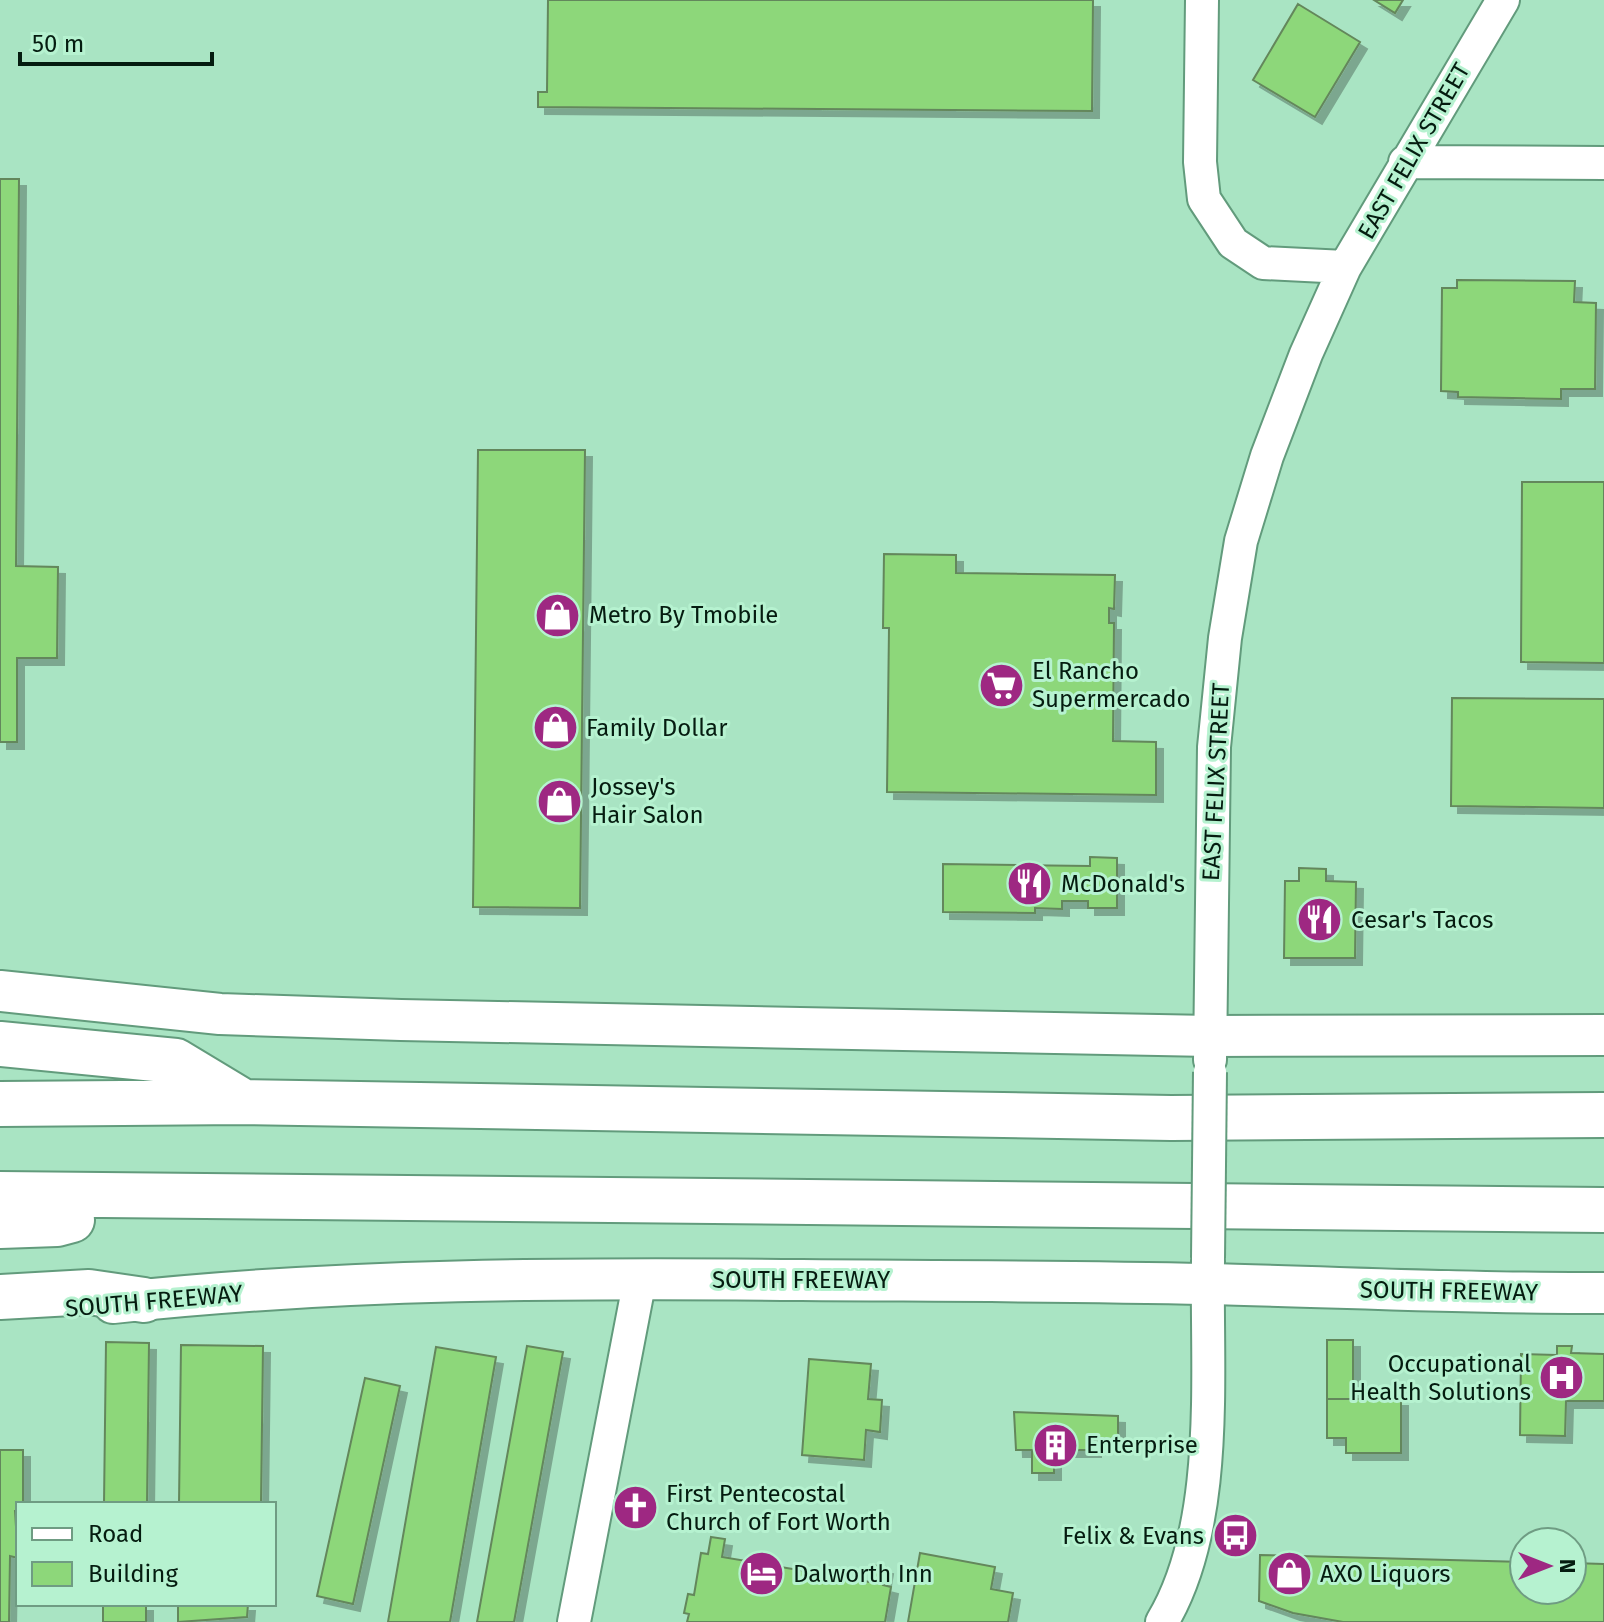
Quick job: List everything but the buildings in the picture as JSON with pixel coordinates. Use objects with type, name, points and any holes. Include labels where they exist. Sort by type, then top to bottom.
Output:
[{"type":"highway","points":[[0,1044],[176,1061],[244,1102]]},
{"type":"highway","points":[[0,1104],[244,1102],[1186,1118],[1604,1115]]},
{"type":"highway","points":[[0,1194],[1591,1215]]},
{"type":"highway","points":[[0,1226],[57,1224],[155,1197]]},
{"type":"highway","points":[[0,1297],[89,1292],[144,1300]]},
{"type":"main road","points":[[0,991],[220,1014],[1210,1054],[1604,1035]]},
{"type":"main road","name":"SOUTH FREEWAY","points":[[0,1315],[144,1300],[355,1285],[1208,1271],[1497,1293],[1604,1293]]},
{"type":"street","points":[[1202,0],[1200,162],[1204,199],[1233,243],[1263,263],[1345,267]]},
{"type":"street","name":"EAST FELIX STREET","points":[[1171,1619],[1204,1483],[1214,747],[1225,638],[1241,541],[1267,456],[1306,354],[1345,267],[1503,0]]},
{"type":"street","points":[[1405,162],[1604,163]]},
{"type":"street","points":[[574,1622],[640,1279]]},
{"type":"place","name":"Metro By Tmobile","points":[[558,615]]},
{"type":"place","name":"El Rancho Supermercado","points":[[1001,685]]},
{"type":"place","name":"Family Dollar","points":[[555,728]]},
{"type":"place","name":"Jossey's Hair Salon","points":[[560,801]]},
{"type":"place","name":"McDonald's","points":[[1030,884]]},
{"type":"place","name":"Cesar's Tacos","points":[[1320,920]]},
{"type":"place","name":"Occupational Health Solutions","points":[[1562,1378]]},
{"type":"place","name":"Enterprise","points":[[1055,1445]]},
{"type":"place","name":"First Pentecostal Church of Fort Worth","points":[[635,1508]]},
{"type":"place","name":"Felix & Evans","points":[[1235,1536]]},
{"type":"place","name":"Dalworth Inn","points":[[762,1574]]},
{"type":"place","name":"AXO Liquors","points":[[1289,1574]]}]
